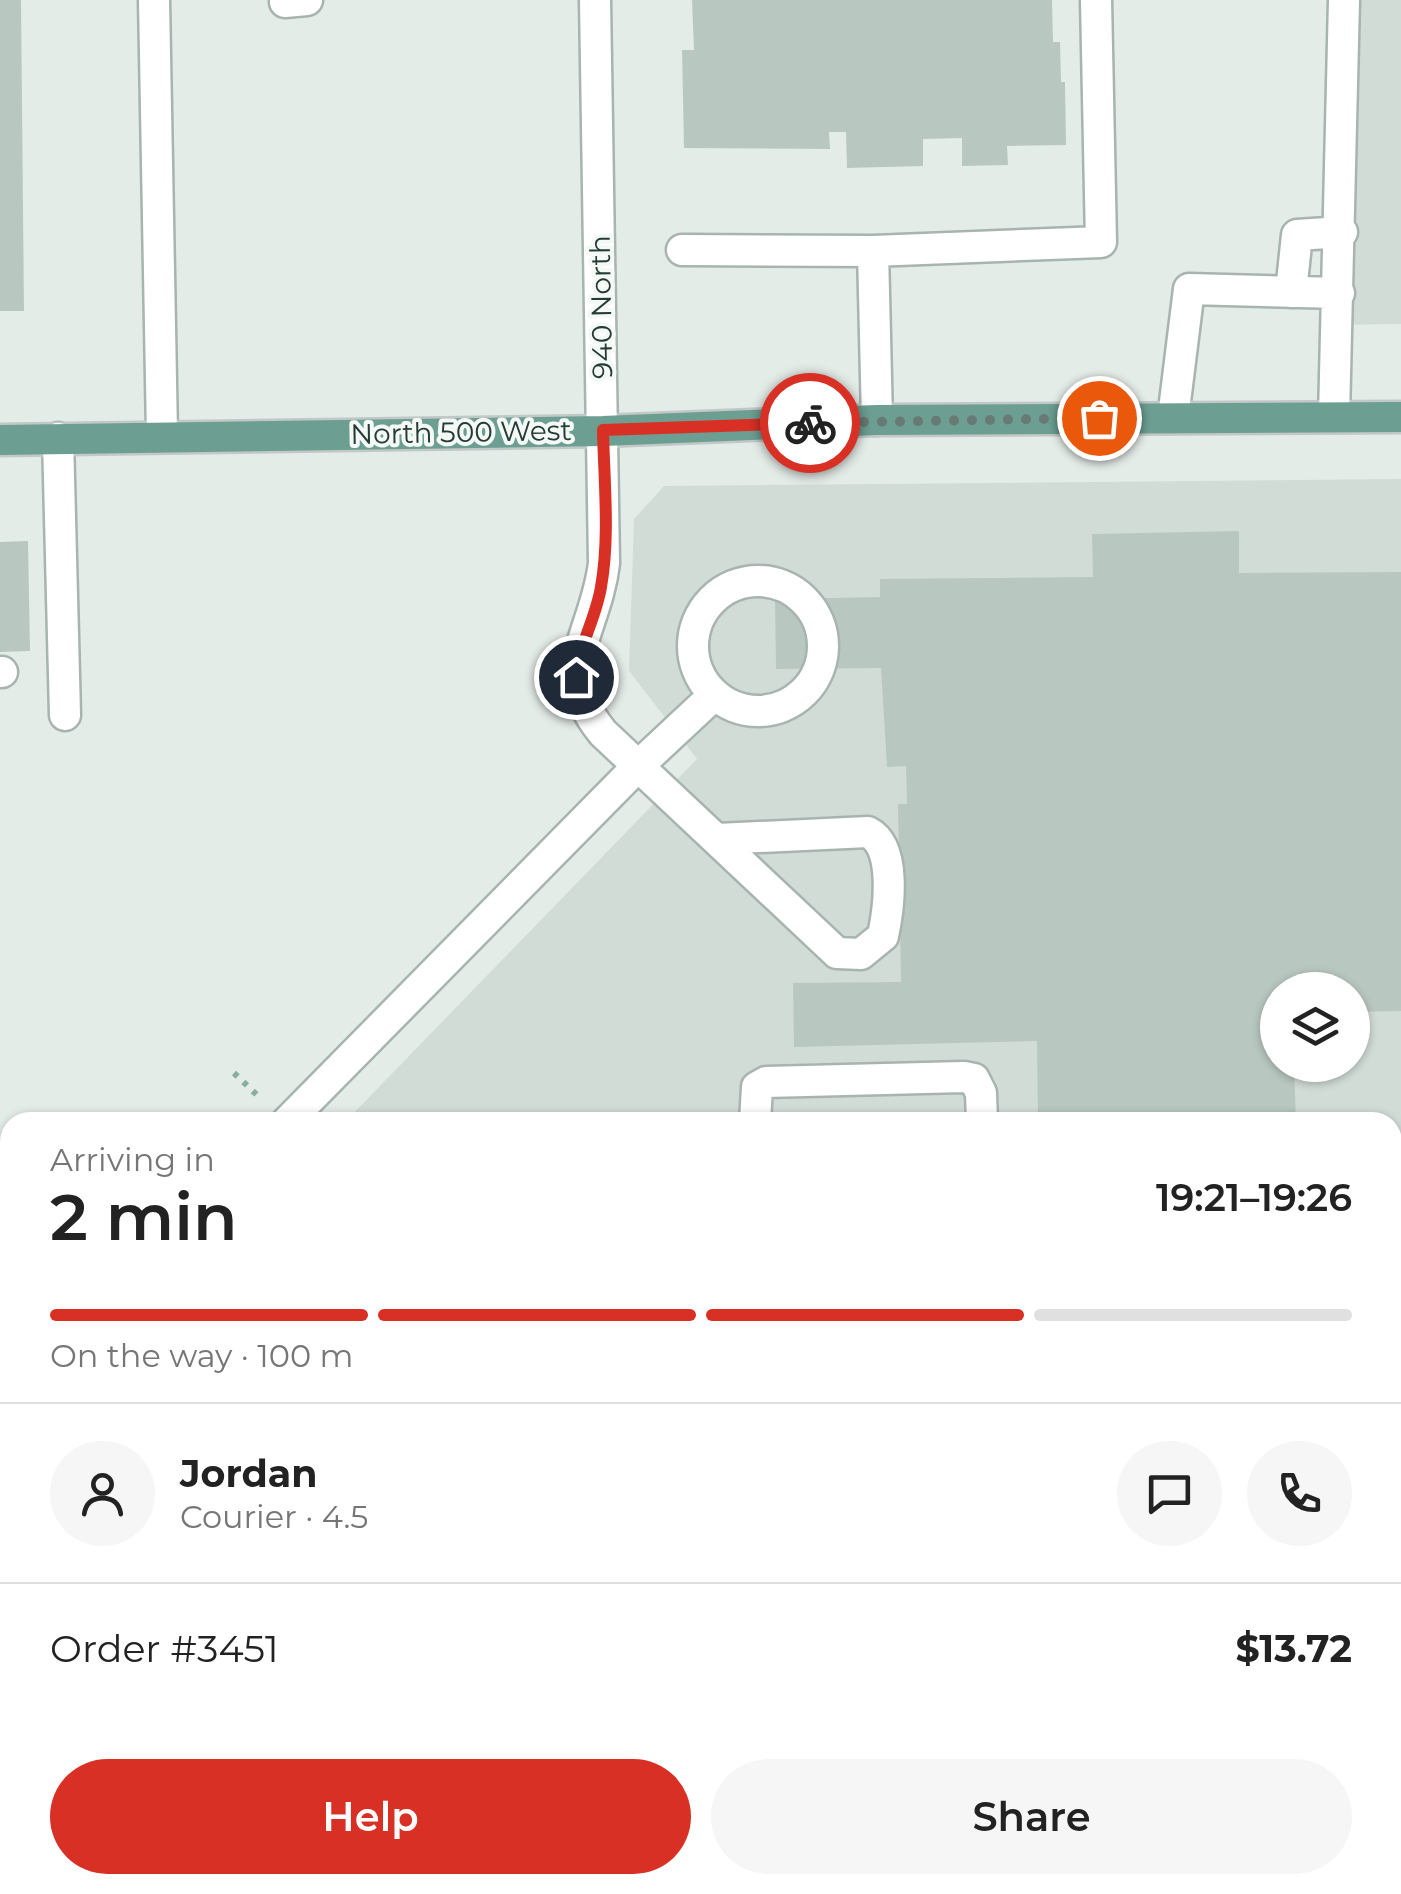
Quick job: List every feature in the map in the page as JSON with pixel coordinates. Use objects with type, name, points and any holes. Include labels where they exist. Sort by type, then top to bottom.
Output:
[{"type":"main road","name":"North 500 West","points":[[0,440],[162,434],[603,430],[878,420],[1401,417]]},
{"type":"street","points":[[154,0],[162,434]]},
{"type":"street","name":"940 North","points":[[595,0],[604,564],[601,592],[579,648],[576,677],[585,712],[637,767],[836,952],[861,954],[883,936],[886,852],[878,837],[868,832],[716,839]]},
{"type":"street","points":[[682,250],[873,251],[1101,242],[1096,0]]},
{"type":"street","points":[[1334,417],[1342,232],[1344,0]]},
{"type":"street","points":[[1291,292],[1297,235],[1342,232]]},
{"type":"street","points":[[873,251],[878,420]]},
{"type":"street","points":[[1173,418],[1189,289],[1339,293]]},
{"type":"street","points":[[58,438],[65,715]]},
{"type":"street","points":[[761,581],[783,584],[805,600],[821,624],[823,651],[816,674],[801,696],[774,710],[750,712],[726,707],[712,698],[700,678],[694,633],[715,596],[740,584],[761,581]]},
{"type":"street","points":[[297,1112],[637,767],[712,698]]},
{"type":"street","points":[[755,1112],[757,1088],[766,1082],[964,1077],[974,1079],[981,1093],[982,1112]]},
{"type":"path","points":[[234,1073],[258,1096]]},
{"type":"shaded area","points":[[1335,0],[1401,0],[1401,324],[1337,325]]},
{"type":"shaded area","points":[[1401,479],[1401,1112],[355,1112],[697,759],[629,671],[634,519],[664,486]]},
{"type":"building","points":[[0,0],[21,0],[24,311],[0,311]]},
{"type":"building","points":[[692,0],[1052,0],[1053,42],[1060,42],[1061,82],[1065,82],[1066,145],[1007,146],[1008,165],[962,166],[962,138],[923,139],[923,166],[847,168],[846,132],[829,132],[830,149],[684,148],[682,50],[694,50]]},
{"type":"building","points":[[1239,531],[1239,573],[1401,572],[1401,1011],[1370,1012],[1370,972],[1260,972],[1260,1082],[1295,1082],[1296,1112],[1038,1112],[1037,1041],[794,1047],[793,983],[901,982],[898,804],[907,804],[906,766],[887,767],[881,668],[776,669],[775,599],[880,597],[880,579],[1093,577],[1092,534]]},
{"type":"building","points":[[28,541],[30,651],[0,652],[0,542]]},
{"type":"way so far","points":[[810,423],[1099,418]]},
{"type":"route","points":[[576,677],[579,648],[601,592],[605,515],[603,430],[810,423]]}]
